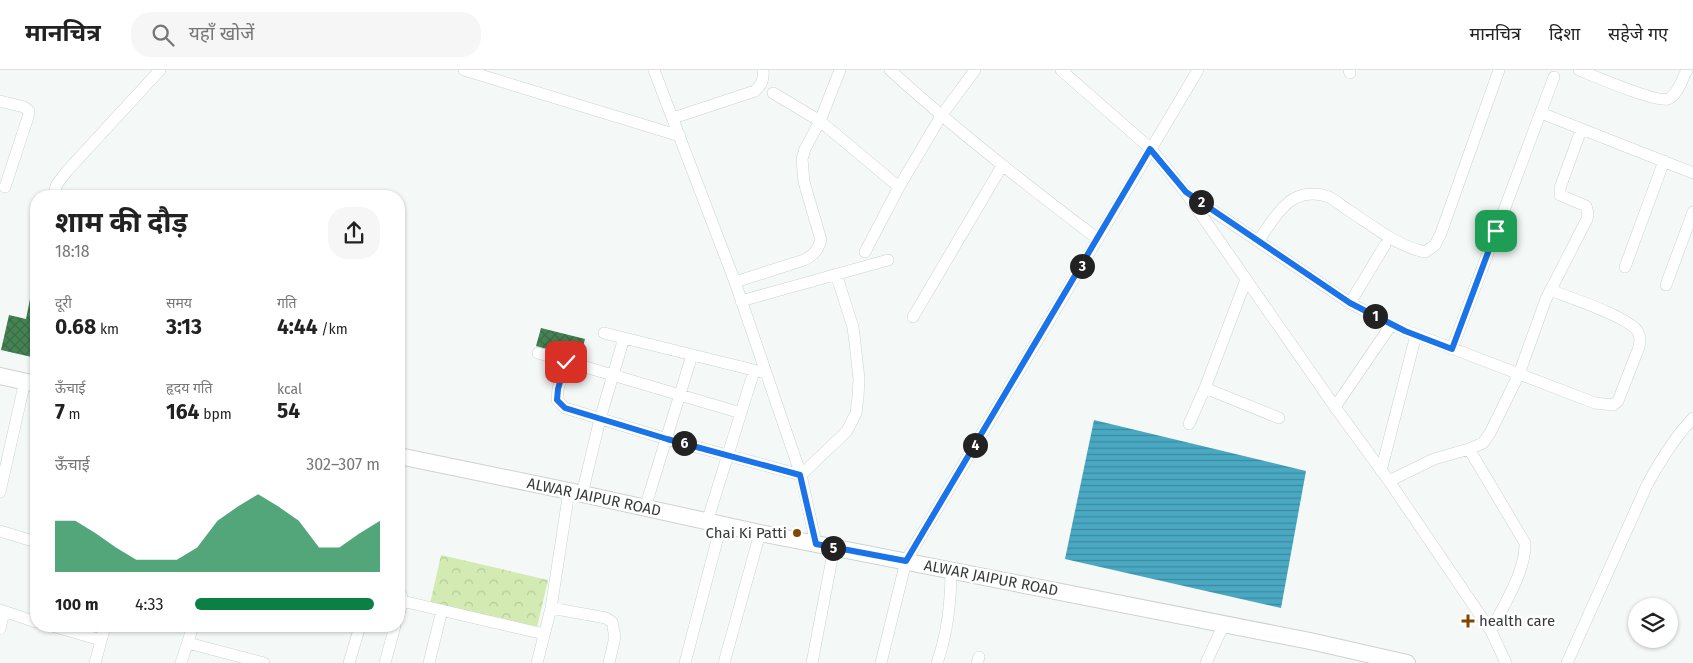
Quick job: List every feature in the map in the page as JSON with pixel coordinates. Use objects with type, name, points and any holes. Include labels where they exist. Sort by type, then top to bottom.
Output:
[{"type":"main road","points":[[0,376],[30,383]]},
{"type":"main road","name":"ALWAR JAIPUR ROAD","points":[[405,457],[760,533],[1224,624],[1371,658],[1407,663]]},
{"type":"street","points":[[54,190],[67,171],[160,70]]},
{"type":"street","points":[[464,70],[680,136]]},
{"type":"street","points":[[654,70],[735,282],[760,372],[800,475],[816,544]]},
{"type":"street","points":[[673,118],[755,91],[761,85],[764,70]]},
{"type":"street","points":[[735,282],[804,260],[818,250],[821,240],[804,182],[802,159],[805,149],[820,121],[840,70]]},
{"type":"street","points":[[890,70],[940,116],[1098,239]]},
{"type":"street","points":[[865,252],[898,186],[940,116],[975,70]]},
{"type":"street","points":[[1061,70],[1150,149],[1186,192],[1335,407],[1390,481],[1491,632],[1506,663]]},
{"type":"street","points":[[880,663],[906,561],[1198,70]]},
{"type":"street","points":[[1258,241],[1290,201],[1302,195],[1313,194],[1329,198],[1396,241],[1413,249],[1425,252],[1435,245],[1441,233],[1499,70]]},
{"type":"street","points":[[1579,70],[1644,95],[1667,100],[1675,94],[1687,70]]},
{"type":"street","points":[[1452,349],[1554,77]]},
{"type":"street","points":[[773,93],[820,121],[898,186]]},
{"type":"street","points":[[0,101],[24,107],[29,111],[5,187]]},
{"type":"street","points":[[1541,114],[1693,174]]},
{"type":"street","points":[[1390,481],[1434,459],[1483,443],[1490,433],[1519,374],[1550,290],[1587,219],[1588,212],[1586,206],[1560,195],[1560,188],[1581,130]]},
{"type":"street","points":[[1625,267],[1664,161]]},
{"type":"street","points":[[913,317],[1002,166]]},
{"type":"street","points":[[1186,192],[1350,303],[1391,325],[1594,404],[1613,405],[1618,401],[1639,347],[1641,338],[1638,330],[1623,319],[1550,290]]},
{"type":"street","points":[[1666,285],[1693,212]]},
{"type":"street","points":[[1350,303],[1385,245]]},
{"type":"street","points":[[741,300],[888,260]]},
{"type":"street","points":[[800,475],[847,431],[856,413],[859,379],[853,327],[836,274]]},
{"type":"street","points":[[1189,424],[1205,388],[1246,280]]},
{"type":"street","points":[[1335,407],[1391,325]]},
{"type":"street","points":[[604,333],[760,372]]},
{"type":"street","points":[[1381,471],[1416,335]]},
{"type":"street","points":[[537,663],[576,493],[624,338]]},
{"type":"street","points":[[538,354],[741,414]]},
{"type":"street","points":[[645,508],[692,355]]},
{"type":"street","points":[[566,362],[558,389],[557,400],[565,408],[667,439],[800,475]]},
{"type":"street","points":[[685,663],[728,455],[741,414],[760,372]]},
{"type":"street","points":[[0,492],[30,387]]},
{"type":"street","points":[[1205,388],[1279,418]]},
{"type":"street","points":[[1567,663],[1647,485],[1676,438],[1693,418]]},
{"type":"street","points":[[1469,449],[1525,543],[1525,552],[1518,575],[1491,632]]},
{"type":"street","points":[[0,531],[30,540]]},
{"type":"street","points":[[724,663],[760,533]]},
{"type":"street","points":[[812,663],[834,548]]},
{"type":"street","points":[[937,663],[946,635],[951,596],[951,570]]},
{"type":"street","points":[[405,597],[442,610],[544,634]]},
{"type":"street","points":[[551,608],[606,618],[612,622],[615,638],[609,663]]},
{"type":"street","points":[[429,663],[442,610]]},
{"type":"street","points":[[0,629],[2,611],[30,620]]},
{"type":"street","points":[[1206,663],[1224,624]]},
{"type":"street","points":[[73,632],[101,640]]},
{"type":"street","points":[[95,663],[103,632]]},
{"type":"street","points":[[181,663],[191,632]]},
{"type":"street","points":[[349,663],[358,632]]},
{"type":"street","points":[[385,663],[393,632]]},
{"type":"street","points":[[188,643],[264,663]]},
{"type":"green space","points":[[441,555],[548,580],[536,632],[429,608]]},
{"type":"water","points":[[1094,420],[1306,471],[1281,608],[1065,559]]},
{"type":"building","points":[[30,299],[30,357],[1,350],[9,315],[26,319]]},
{"type":"building","points":[[541,328],[585,339],[580,358],[536,346]]},
{"type":"place","name":"Chai Ki Patti","points":[[797,533]]},
{"type":"place","name":"health care","points":[[1468,621]]},
{"type":"route","points":[[566,362],[558,389],[557,400],[565,408],[667,439],[800,475],[816,544],[906,561],[1150,149],[1186,192],[1350,303],[1391,325],[1452,349],[1496,231]]}]
